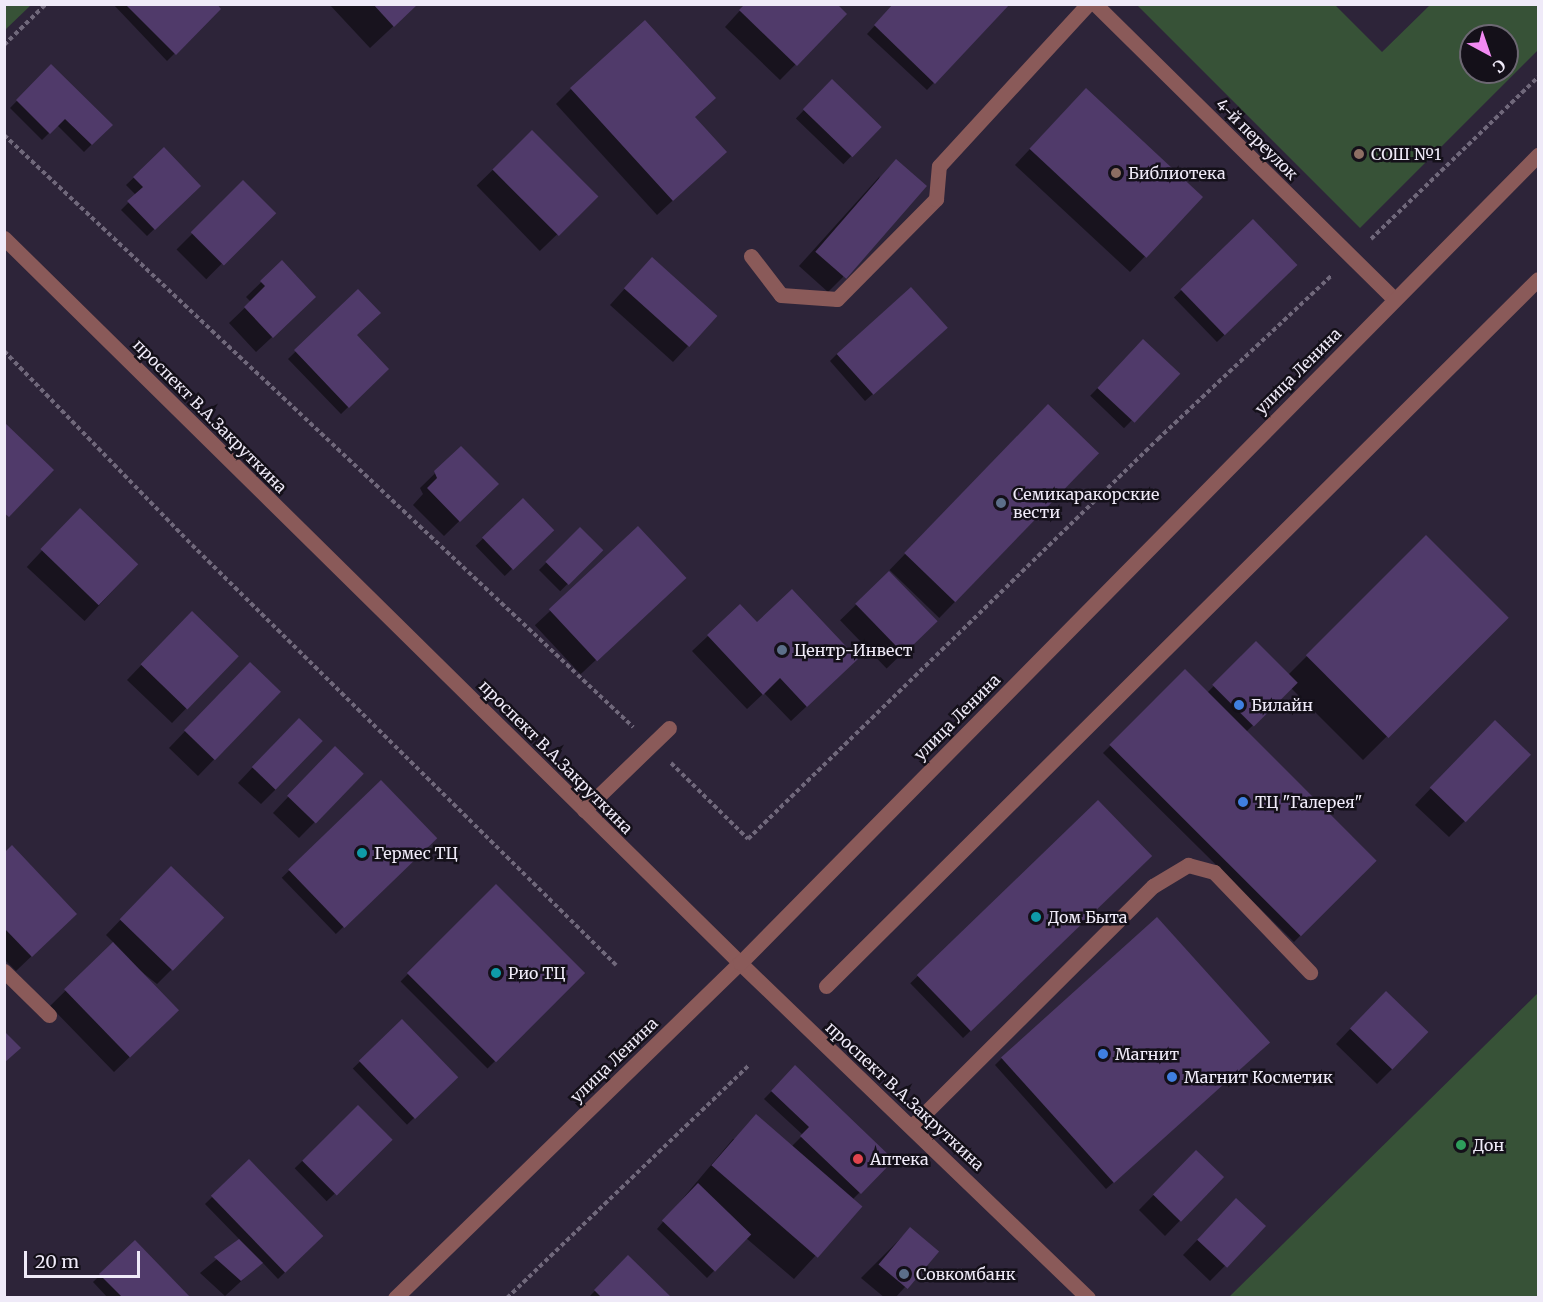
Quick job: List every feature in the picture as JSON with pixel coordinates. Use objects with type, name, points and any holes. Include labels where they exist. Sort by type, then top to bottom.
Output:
[{"type":"street","points":[[751,256],[781,295],[837,299],[936,199],[939,166],[1088,4]]},
{"type":"street","name":"4-й переулок","points":[[1095,4],[1394,299]]},
{"type":"street","name":"улица Ленина","points":[[395,1298],[740,963],[1394,299],[1539,155]]},
{"type":"street","name":"проспект В.А.Закруткина","points":[[4,238],[740,963],[912,1126],[1088,1298]]},
{"type":"street","points":[[826,986],[1539,279]]},
{"type":"street","points":[[584,810],[669,728]]},
{"type":"street","points":[[912,1126],[1153,886],[1188,865],[1214,872],[1310,972]]},
{"type":"street","points":[[4,971],[49,1015]]},
{"type":"path","points":[[4,45],[46,4]]},
{"type":"path","points":[[4,135],[748,838],[1158,438],[1352,257],[1539,77]]},
{"type":"path","points":[[4,351],[192,545],[616,965]]},
{"type":"path","points":[[507,1298],[750,1064]]},
{"type":"green space","points":[[5,4],[31,4],[31,5],[5,30]]},
{"type":"green space","name":"СОШ №1","points":[[1137,5],[1335,5],[1382,52],[1430,5],[1538,5],[1538,50],[1519,69],[1519,24],[1459,24],[1459,84],[1504,84],[1360,228]]},
{"type":"green space","name":"Дон","points":[[1538,993],[1538,1297],[1229,1297]]},
{"type":"building","points":[[125,4],[217,4],[221,9],[176,55]]},
{"type":"building","points":[[373,4],[418,4],[394,27]]},
{"type":"building","points":[[745,4],[837,4],[847,14],[797,66],[739,10]]},
{"type":"building","points":[[893,4],[1010,4],[935,84],[874,25]]},
{"type":"building","points":[[645,20],[716,98],[695,117],[727,152],[673,201],[570,88]]},
{"type":"building","points":[[51,64],[113,125],[92,145],[65,119],[50,134],[16,100]]},
{"type":"building","points":[[832,79],[882,127],[852,157],[803,109]]},
{"type":"building","name":"Библиотека","points":[[1086,88],[1203,197],[1146,258],[1029,149]]},
{"type":"building","points":[[532,130],[598,196],[559,236],[492,170]]},
{"type":"building","points":[[164,147],[201,186],[155,230],[127,201],[143,187],[133,177]]},
{"type":"building","points":[[896,159],[927,186],[846,279],[815,252]]},
{"type":"building","points":[[243,180],[276,213],[224,266],[191,232]]},
{"type":"building","points":[[1253,219],[1297,265],[1225,335],[1180,289]]},
{"type":"building","points":[[652,257],[717,316],[689,347],[624,288]]},
{"type":"building","points":[[282,260],[316,297],[273,338],[244,307],[265,286],[260,281]]},
{"type":"building","points":[[911,287],[948,328],[873,395],[837,354]]},
{"type":"building","points":[[358,289],[381,313],[357,335],[389,369],[349,408],[294,350]]},
{"type":"building","points":[[1143,339],[1180,374],[1135,423],[1097,388]]},
{"type":"building","name":"Семикаракорские вести","points":[[1048,404],[1099,453],[955,602],[904,553]]},
{"type":"building","points":[[4,422],[54,470],[9,517],[4,513]]},
{"type":"building","points":[[461,446],[499,484],[460,522],[427,488],[437,478],[434,471]]},
{"type":"building","points":[[523,498],[554,530],[513,570],[482,538]]},
{"type":"building","points":[[80,508],[138,564],[99,605],[40,549]]},
{"type":"building","points":[[638,526],[686,578],[597,661],[549,609]]},
{"type":"building","points":[[580,527],[603,550],[569,585],[545,562]]},
{"type":"building","points":[[1426,535],[1509,618],[1389,738],[1306,655]]},
{"type":"building","points":[[889,571],[938,621],[904,654],[855,604]]},
{"type":"building","points":[[792,589],[858,659],[807,707],[780,678],[763,695],[707,635],[740,604],[757,622]]},
{"type":"building","points":[[192,611],[239,656],[187,709],[141,664]]},
{"type":"building","points":[[1256,641],[1298,683],[1254,727],[1212,685]]},
{"type":"building","points":[[250,662],[281,692],[215,760],[184,730]]},
{"type":"building","name":"ТЦ \"Галерея\"","points":[[1185,669],[1377,861],[1301,936],[1109,745]]},
{"type":"building","points":[[299,718],[323,741],[276,790],[252,767]]},
{"type":"building","points":[[1495,720],[1531,755],[1466,822],[1430,788]]},
{"type":"building","points":[[335,746],[364,774],[316,823],[287,796]]},
{"type":"building","name":"Гермес ТЦ","points":[[381,780],[437,838],[344,928],[288,870]]},
{"type":"building","name":"Дом Быта","points":[[1098,800],[1152,856],[971,1031],[917,975]]},
{"type":"building","points":[[12,845],[77,914],[32,957],[4,928],[4,853]]},
{"type":"building","points":[[171,866],[224,917],[173,971],[120,919]]},
{"type":"building","name":"Рио ТЦ","points":[[496,884],[585,973],[496,1062],[407,973]]},
{"type":"building","name":"Магнит Косметик","points":[[1157,917],[1270,1043],[1114,1183],[1001,1058]]},
{"type":"building","points":[[113,942],[179,1010],[130,1058],[64,989]]},
{"type":"building","points":[[1386,991],[1428,1032],[1392,1069],[1350,1028]]},
{"type":"building","points":[[402,1019],[458,1077],[415,1119],[359,1061]]},
{"type":"building","points":[[4,1031],[21,1048],[4,1063]]},
{"type":"building","points":[[795,1065],[894,1160],[861,1194],[800,1136],[809,1127],[771,1091]]},
{"type":"building","points":[[358,1105],[393,1140],[337,1196],[302,1161]]},
{"type":"building","points":[[756,1114],[862,1207],[818,1258],[711,1165]]},
{"type":"building","points":[[1196,1150],[1224,1177],[1181,1222],[1153,1195]]},
{"type":"building","points":[[249,1159],[323,1236],[285,1273],[211,1196]]},
{"type":"building","points":[[698,1183],[751,1234],[715,1272],[662,1220]]},
{"type":"building","points":[[1236,1198],[1266,1226],[1227,1268],[1197,1240]]},
{"type":"building","points":[[910,1227],[939,1251],[908,1289],[879,1265]]},
{"type":"building","points":[[239,1239],[263,1263],[241,1281],[214,1257]]},
{"type":"building","points":[[135,1240],[191,1298],[123,1298],[99,1274]]},
{"type":"building","points":[[628,1255],[672,1298],[602,1298],[594,1290]]},
{"type":"place","name":"СОШ №1","points":[[1359,154]]},
{"type":"place","name":"Библиотека","points":[[1116,173]]},
{"type":"place","name":"Семикаракорские вести","points":[[1001,503]]},
{"type":"place","name":"Центр-Инвест","points":[[782,650]]},
{"type":"place","name":"Билайн","points":[[1239,705]]},
{"type":"place","name":"ТЦ \"Галерея\"","points":[[1243,802]]},
{"type":"place","name":"Гермес ТЦ","points":[[362,853]]},
{"type":"place","name":"Дом Быта","points":[[1036,917]]},
{"type":"place","name":"Рио ТЦ","points":[[496,973]]},
{"type":"place","name":"Магнит","points":[[1103,1054]]},
{"type":"place","name":"Магнит Косметик","points":[[1172,1077]]},
{"type":"place","name":"Дон","points":[[1461,1145]]},
{"type":"place","name":"Аптека","points":[[858,1159]]},
{"type":"place","name":"Совкомбанк","points":[[904,1274]]}]
